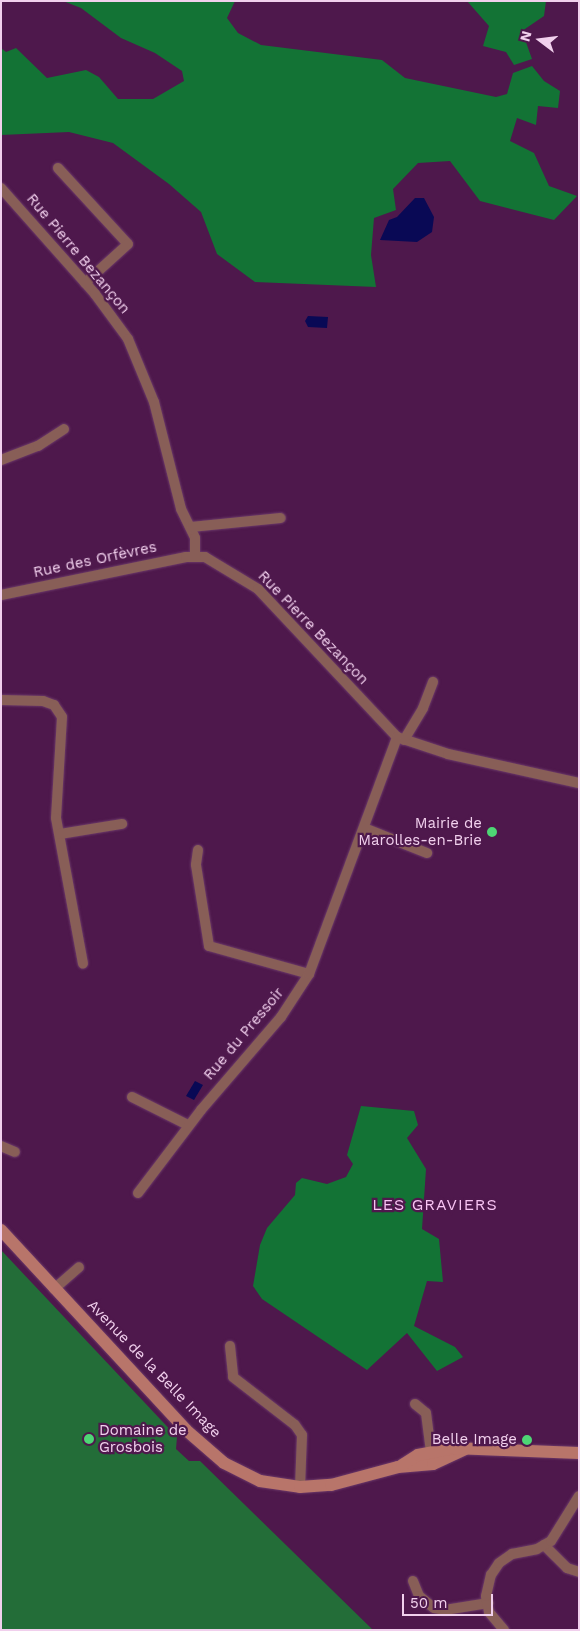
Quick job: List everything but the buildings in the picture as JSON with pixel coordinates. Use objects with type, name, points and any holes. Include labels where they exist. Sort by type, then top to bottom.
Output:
[{"type":"street","points":[[58,168],[128,244],[85,283]]},
{"type":"street","name":"Rue Pierre Bezançon","points":[[1,188],[114,317],[144,375],[182,509],[191,527],[196,546],[195,556],[213,561],[258,589],[401,739],[448,754],[579,783]]},
{"type":"street","points":[[1,460],[38,446],[64,429]]},
{"type":"street","points":[[191,527],[281,518]]},
{"type":"street","name":"Rue des Orfèvres","points":[[1,595],[195,556]]},
{"type":"street","name":"Rue du Pressoir","points":[[138,1193],[188,1126],[280,1017],[309,974],[364,828],[401,739],[423,708],[433,682]]},
{"type":"street","points":[[1,700],[43,701],[54,706],[62,717],[64,727],[56,808],[83,964]]},
{"type":"street","points":[[60,834],[122,824]]},
{"type":"street","points":[[364,828],[427,853]]},
{"type":"street","points":[[198,850],[196,866],[209,946],[309,974]]},
{"type":"street","points":[[132,1097],[188,1126]]},
{"type":"street","points":[[1,1146],[15,1152]]},
{"type":"street","name":"Avenue de la Belle Image","points":[[1,1230],[186,1430],[224,1463],[260,1481],[300,1487],[331,1485],[398,1467],[418,1455],[432,1458],[453,1448],[576,1454]]},
{"type":"street","points":[[54,1289],[79,1266]]},
{"type":"street","points":[[230,1346],[233,1377],[295,1425],[302,1436],[300,1487]]},
{"type":"street","points":[[414,1404],[426,1413],[432,1458]]},
{"type":"street","points":[[504,1630],[489,1612],[491,1576],[500,1563],[512,1554],[544,1545],[551,1540],[579,1496]]},
{"type":"street","points":[[544,1545],[567,1568],[579,1572]]},
{"type":"street","points":[[413,1581],[419,1596],[434,1608],[488,1604]]},
{"type":"green space","points":[[63,1],[235,1],[227,18],[238,33],[261,45],[382,60],[405,78],[496,97],[507,94],[513,73],[532,66],[544,81],[560,91],[558,108],[538,106],[536,125],[517,118],[510,141],[534,153],[549,186],[577,196],[554,220],[480,201],[450,161],[418,163],[393,189],[396,210],[374,218],[371,255],[376,287],[255,282],[217,254],[201,212],[169,184],[113,143],[69,132],[1,135],[1,48],[6,52],[16,48],[47,78],[86,70],[99,77],[118,99],[153,99],[184,81],[182,71],[155,53],[121,38],[81,8]]},
{"type":"green space","points":[[467,1],[546,1],[544,16],[522,31],[532,59],[514,65],[506,52],[483,46],[489,26]]},
{"type":"green space","points":[[361,1106],[414,1111],[418,1125],[407,1138],[426,1169],[422,1229],[439,1239],[443,1282],[427,1281],[414,1326],[455,1347],[463,1357],[437,1371],[407,1333],[367,1370],[262,1299],[253,1286],[260,1245],[267,1228],[295,1195],[296,1183],[302,1178],[327,1184],[346,1177],[353,1164],[347,1155]]},
{"type":"green space","name":"Domaine de Grosbois","points":[[1,1250],[177,1437],[176,1449],[189,1461],[200,1461],[373,1630],[1,1630]]},
{"type":"shaded area","points":[[415,198],[424,198],[434,217],[432,232],[417,242],[380,240],[389,220],[397,217]]},
{"type":"shaded area","points":[[308,316],[328,317],[327,328],[308,327],[305,321]]},
{"type":"shaded area","points":[[195,1081],[203,1085],[194,1100],[186,1096]]},
{"type":"place","name":"Mairie de Marolles-en-Brie","points":[[492,832]]},
{"type":"place","name":"Domaine de Grosbois","points":[[89,1439]]},
{"type":"place","name":"Belle Image","points":[[527,1440]]},
{"type":"district","name":"LES GRAVIERS","points":[[435,1205]]}]
